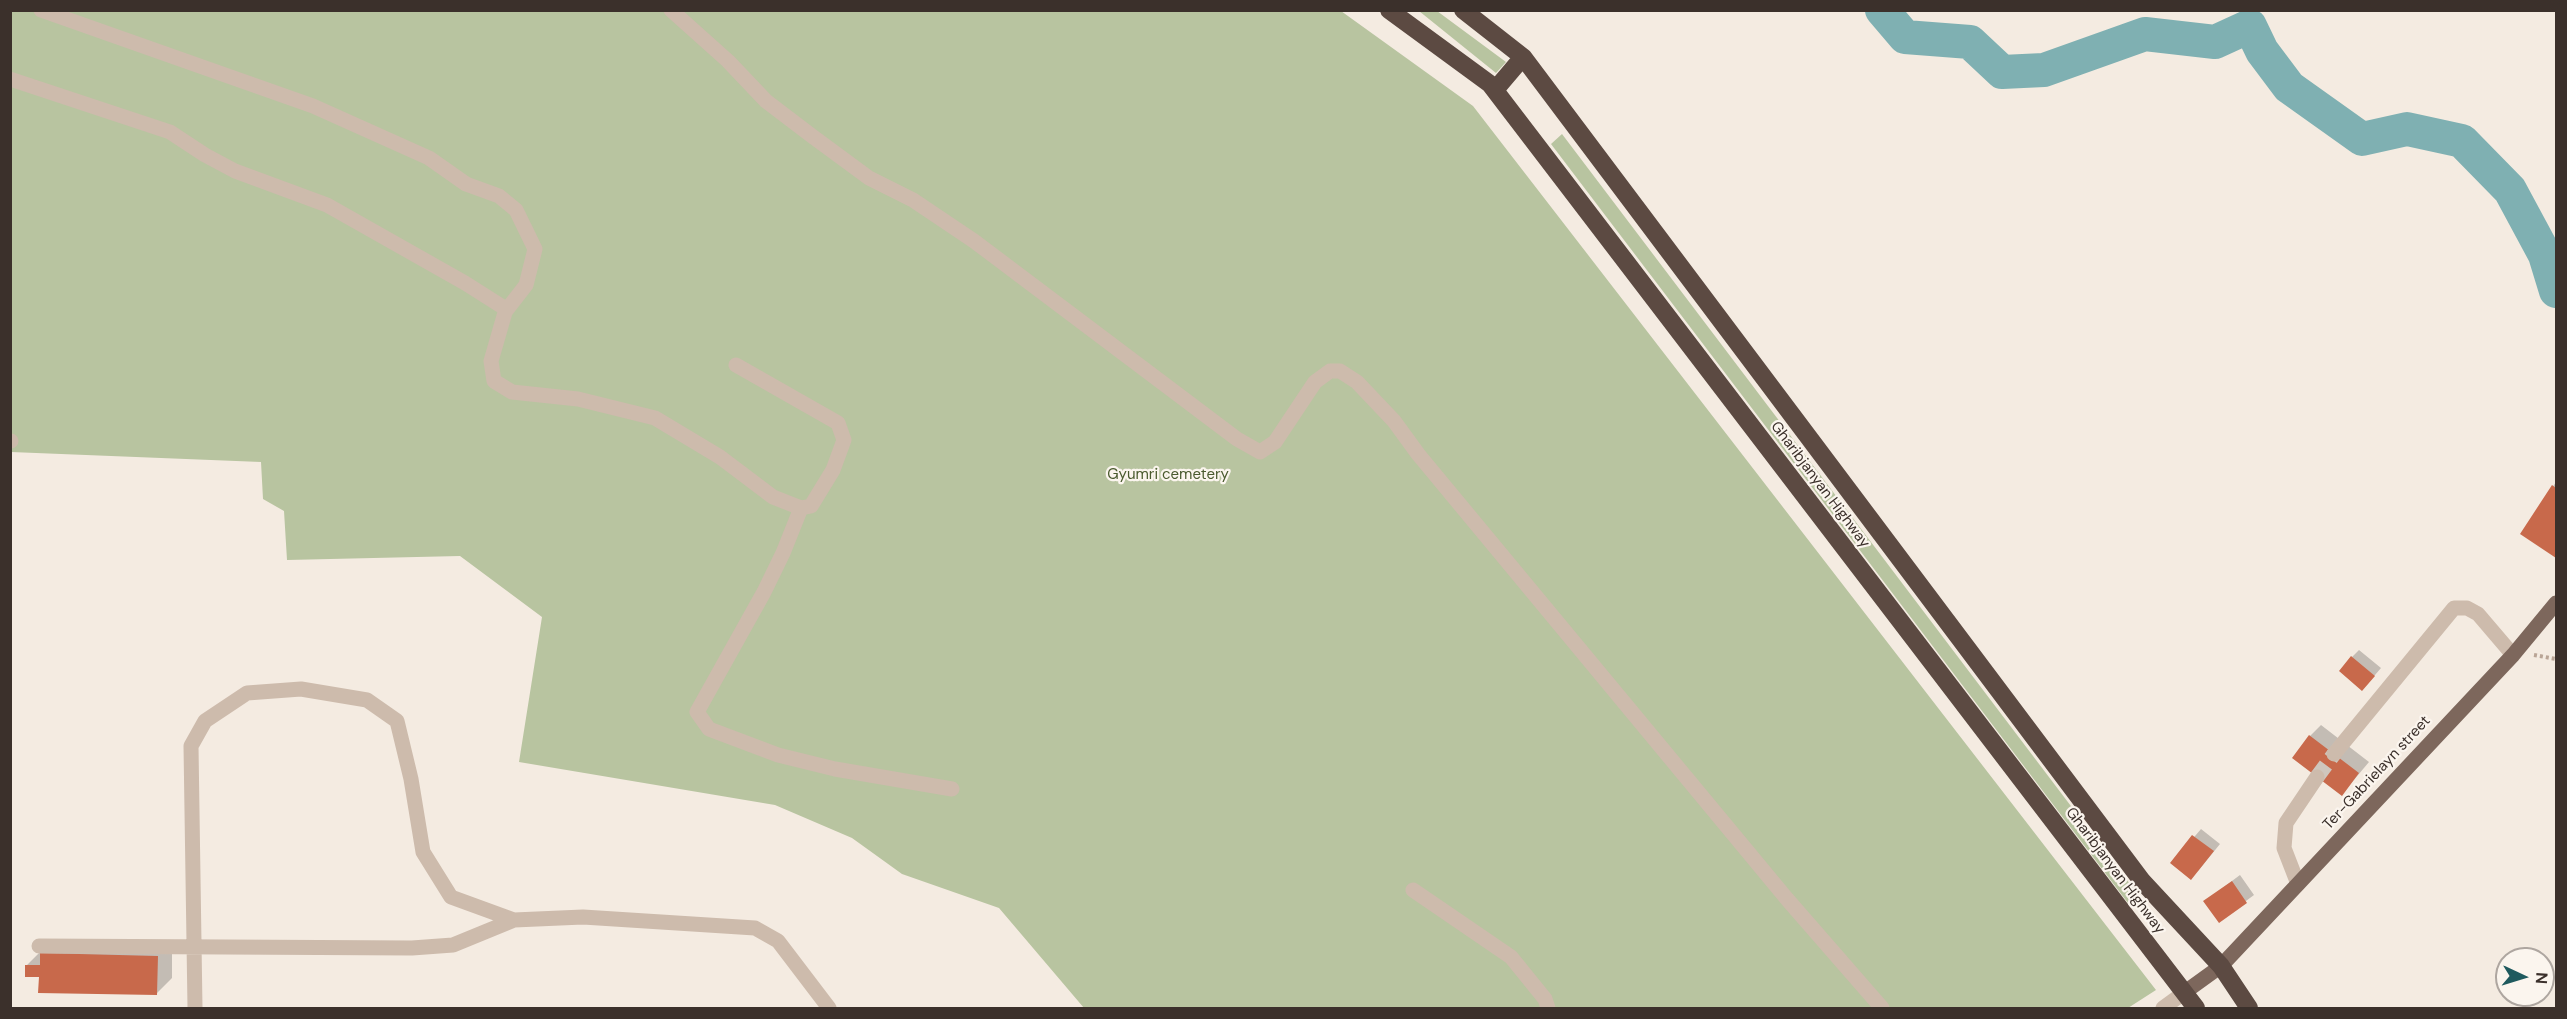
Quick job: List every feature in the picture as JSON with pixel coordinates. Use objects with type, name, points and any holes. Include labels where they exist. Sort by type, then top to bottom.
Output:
[{"type":"highway","name":"Gharibjanyan Highway","points":[[1389,10],[1495,90],[2196,1008]]},
{"type":"highway","name":"Gharibjanyan Highway","points":[[1462,10],[1523,57],[2142,881],[2221,966],[2249,1008]]},
{"type":"highway","points":[[1495,90],[1523,57]]},
{"type":"main road","name":"Ter-Gabrielayn street","points":[[2185,992],[2221,966],[2513,655],[2556,603]]},
{"type":"street","points":[[41,10],[313,106],[429,158],[466,184],[499,196],[516,210],[535,249],[526,285],[505,312],[490,361],[494,381],[512,392],[578,399],[655,418],[720,457],[773,497],[801,508],[811,506],[833,470],[844,440],[838,423],[736,365]]},
{"type":"street","points":[[672,10],[728,61],[766,101],[812,136],[868,178],[913,200],[974,242],[1237,439],[1260,452],[1275,442],[1315,382],[1330,371],[1340,371],[1357,382],[1394,421],[1418,454],[1786,899],[1882,1008]]},
{"type":"street","points":[[10,79],[170,132],[235,171],[327,205],[465,283],[506,309],[505,312]]},
{"type":"street","points":[[801,508],[764,592],[697,712],[709,729],[778,755],[835,769],[952,789]]},
{"type":"street","points":[[2334,754],[2454,608],[2467,608],[2478,614],[2513,655]]},
{"type":"street","points":[[195,1008],[191,746],[205,721],[247,693],[301,689],[367,700],[397,721],[411,779],[423,852],[450,897],[514,920]]},
{"type":"street","points":[[2298,884],[2284,848],[2286,823],[2317,777]]},
{"type":"street","points":[[1413,890],[1511,957],[1545,999],[1548,1008]]},
{"type":"street","points":[[39,946],[412,948],[453,945],[514,920],[584,917],[755,928],[777,941],[829,1008]]},
{"type":"street","points":[[2163,1008],[2185,992]]},
{"type":"green space","name":"Gyumri cemetery","points":[[11,11],[1341,11],[1473,106],[2156,990],[2128,1008],[1084,1008],[999,908],[902,874],[852,838],[775,805],[519,762],[542,617],[460,556],[287,560],[284,511],[263,499],[261,462],[11,452]]},
{"type":"green space","points":[[1419,11],[1437,11],[1506,62],[1496,73]]},
{"type":"green space","points":[[1562,134],[2136,892],[2128,903],[1551,144]]},
{"type":"building","points":[[2552,485],[2556,488],[2556,558],[2520,534]]},
{"type":"building","points":[[2351,656],[2375,676],[2362,691],[2339,671]]},
{"type":"building","points":[[2309,735],[2359,773],[2342,796],[2292,758]]},
{"type":"building","points":[[2192,835],[2214,851],[2191,880],[2170,863]]},
{"type":"building","points":[[2232,881],[2247,903],[2219,923],[2203,901]]},
{"type":"building","points":[[40,953],[158,956],[157,995],[38,993],[39,977],[25,977],[25,965],[40,965]]},
{"type":"waterway","points":[[1882,10],[1905,37],[1970,42],[2002,72],[2044,70],[2145,34],[2215,42],[2250,26],[2262,51],[2289,87],[2362,139],[2407,129],[2462,141],[2510,190],[2545,255],[2556,291]]},
{"type":"tunnel","points":[[2317,777],[2334,754]]}]
